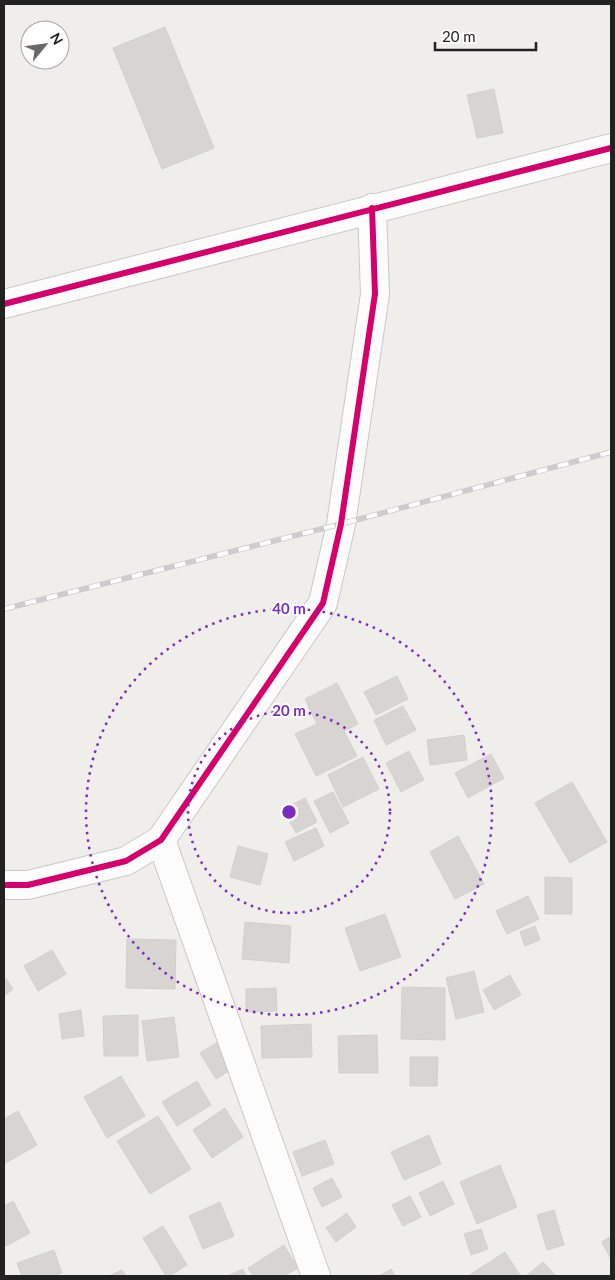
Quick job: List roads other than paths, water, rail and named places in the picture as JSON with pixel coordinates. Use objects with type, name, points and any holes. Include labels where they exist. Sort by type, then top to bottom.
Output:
[{"type":"street","points":[[4,304],[611,148]]},
{"type":"street","points":[[4,885],[28,885],[126,861],[161,840],[323,603],[341,524],[375,294],[372,208]]},
{"type":"street","points":[[161,840],[316,1276]]},
{"type":"railway","points":[[4,609],[341,524],[611,452]]}]
